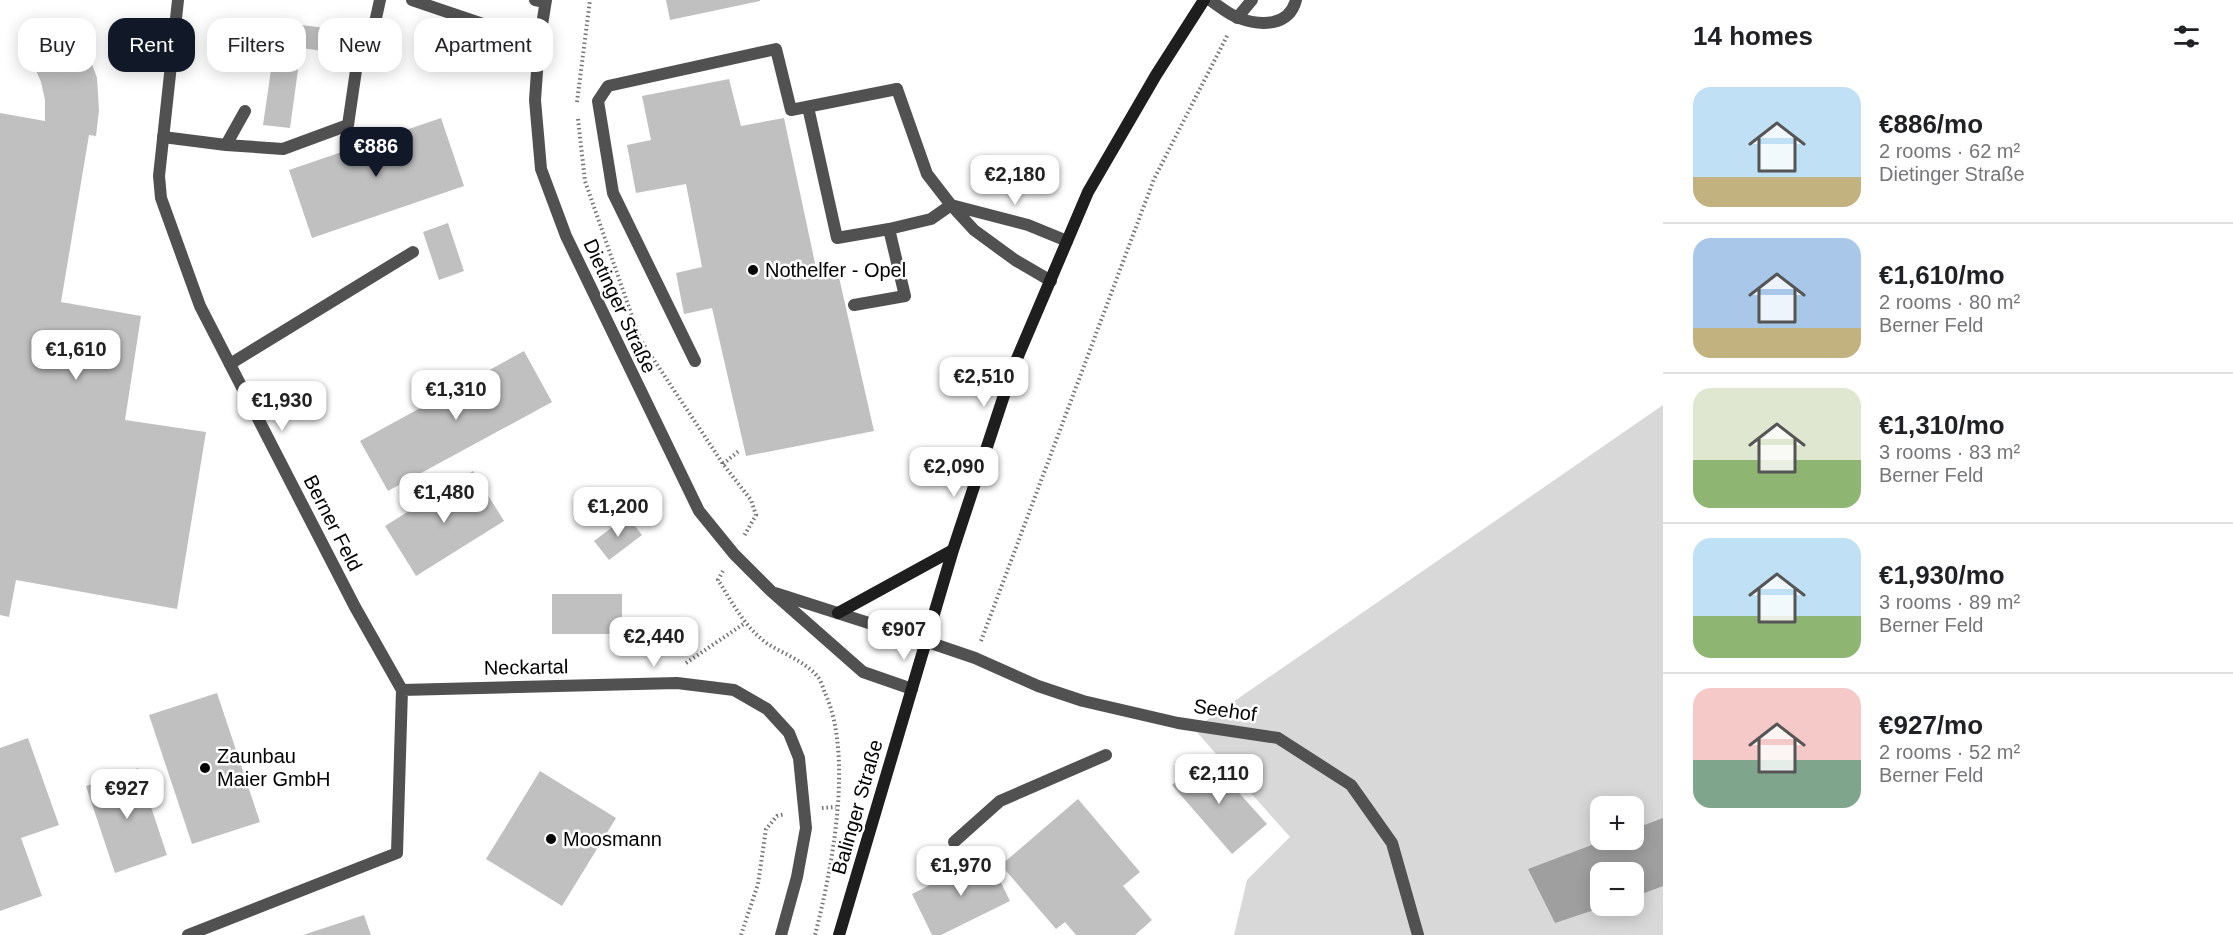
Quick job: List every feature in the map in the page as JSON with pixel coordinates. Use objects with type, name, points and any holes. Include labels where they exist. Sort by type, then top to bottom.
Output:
[{"type":"main road","name":"Balinger Straße","points":[[839,935],[925,641],[1013,368],[1088,192],[1156,75],[1204,0]]},
{"type":"main road","points":[[838,613],[953,550]]},
{"type":"street","name":"Berner Feld","points":[[178,0],[159,176],[161,198],[190,283],[355,608],[402,690]]},
{"type":"street","points":[[163,137],[283,149],[348,125],[360,43],[372,36],[380,0]]},
{"type":"street","points":[[412,0],[465,18]]},
{"type":"street","points":[[1210,0],[1237,18],[1263,24],[1282,20],[1294,7],[1296,0]]},
{"type":"street","points":[[1237,18],[1252,0]]},
{"type":"street","name":"Dietinger Straße","points":[[541,18],[542,1]]},
{"type":"street","points":[[695,361],[613,193],[598,101],[608,86],[776,49],[791,110],[897,89],[927,174],[951,205],[974,230],[1015,260],[1051,281]]},
{"type":"street","name":"Dietinger Straße","points":[[537,72],[535,100],[541,169],[566,236],[699,511],[734,554],[771,591],[863,672],[912,689]]},
{"type":"street","points":[[808,107],[837,238],[931,219],[951,205],[1028,225],[1067,241]]},
{"type":"street","points":[[226,145],[245,111]]},
{"type":"street","points":[[854,305],[904,296],[889,229]]},
{"type":"street","points":[[230,364],[413,252]]},
{"type":"street","name":"Dietinger Straße","points":[[771,591],[925,641]]},
{"type":"street","name":"Seehof","points":[[925,641],[975,658],[1038,686],[1083,701],[1178,723],[1278,738],[1351,784],[1392,843],[1418,935]]},
{"type":"street","name":"Neckartal","points":[[402,690],[677,683],[734,690],[767,709],[789,733],[799,758],[805,810],[806,828],[797,877],[781,935]]},
{"type":"street","points":[[188,935],[397,853],[402,690]]},
{"type":"street","points":[[954,842],[1000,801],[1106,755]]},
{"type":"path","points":[[975,658],[1154,179],[1237,18]]},
{"type":"path","points":[[723,464],[740,450]]},
{"type":"path","points":[[677,683],[686,663],[745,623],[768,644],[783,651],[818,677],[828,698],[837,730],[839,761],[835,830],[828,883],[815,935]]},
{"type":"path","points":[[741,935],[758,884],[766,829],[777,816],[805,810]]},
{"type":"shaded area","points":[[1663,405],[1663,935],[1234,935],[1247,880],[1290,837],[1194,729]]},
{"type":"shaded area","points":[[1663,818],[1663,886],[1644,893],[1644,862],[1590,862],[1590,911],[1555,923],[1528,869],[1590,846],[1590,850],[1644,850],[1644,825]]},
{"type":"building","points":[[666,0],[760,0],[760,1],[670,20]]},
{"type":"building","points":[[306,26],[318,27],[318,50],[306,49]]},
{"type":"building","points":[[37,72],[95,72],[97,78],[99,110],[96,136],[89,135],[61,302],[141,316],[125,420],[206,432],[177,609],[16,580],[9,617],[0,615],[0,113],[45,121],[45,100]]},
{"type":"building","points":[[271,72],[298,72],[290,128],[263,125]]},
{"type":"building","name":"Nothelfer - Opel","points":[[729,79],[741,126],[784,118],[818,277],[838,273],[874,431],[746,456],[712,308],[684,314],[676,273],[702,267],[686,184],[636,193],[627,145],[651,140],[642,96]]},
{"type":"building","points":[[441,118],[464,186],[312,238],[289,170]]},
{"type":"building","points":[[448,223],[464,271],[439,280],[423,232]]},
{"type":"building","points":[[524,351],[552,402],[388,491],[360,441]]},
{"type":"building","points":[[473,471],[504,521],[416,576],[385,526]]},
{"type":"building","points":[[627,516],[642,535],[609,560],[594,541]]},
{"type":"building","points":[[552,594],[622,594],[622,634],[552,634]]},
{"type":"building","name":"Zaunbau Maier GmbH","points":[[217,693],[260,822],[192,844],[149,715]]},
{"type":"building","points":[[28,738],[59,825],[21,838],[42,896],[0,911],[0,748]]},
{"type":"building","points":[[1206,756],[1267,824],[1232,854],[1172,785]]},
{"type":"building","points":[[138,768],[167,855],[115,873],[86,786]]},
{"type":"building","name":"Moosmann","points":[[540,771],[616,818],[562,906],[486,859]]},
{"type":"building","points":[[1078,799],[1140,872],[1123,886],[1152,920],[1135,935],[1076,935],[1065,922],[1056,929],[1001,865]]},
{"type":"building","points":[[988,856],[1010,901],[941,935],[932,935],[912,894]]},
{"type":"building","points":[[364,915],[371,935],[303,935]]},
{"type":"place","name":"Nothelfer - Opel","points":[[753,270]]},
{"type":"place","name":"Zaunbau Maier GmbH","points":[[205,768]]},
{"type":"place","name":"Moosmann","points":[[551,839]]}]
